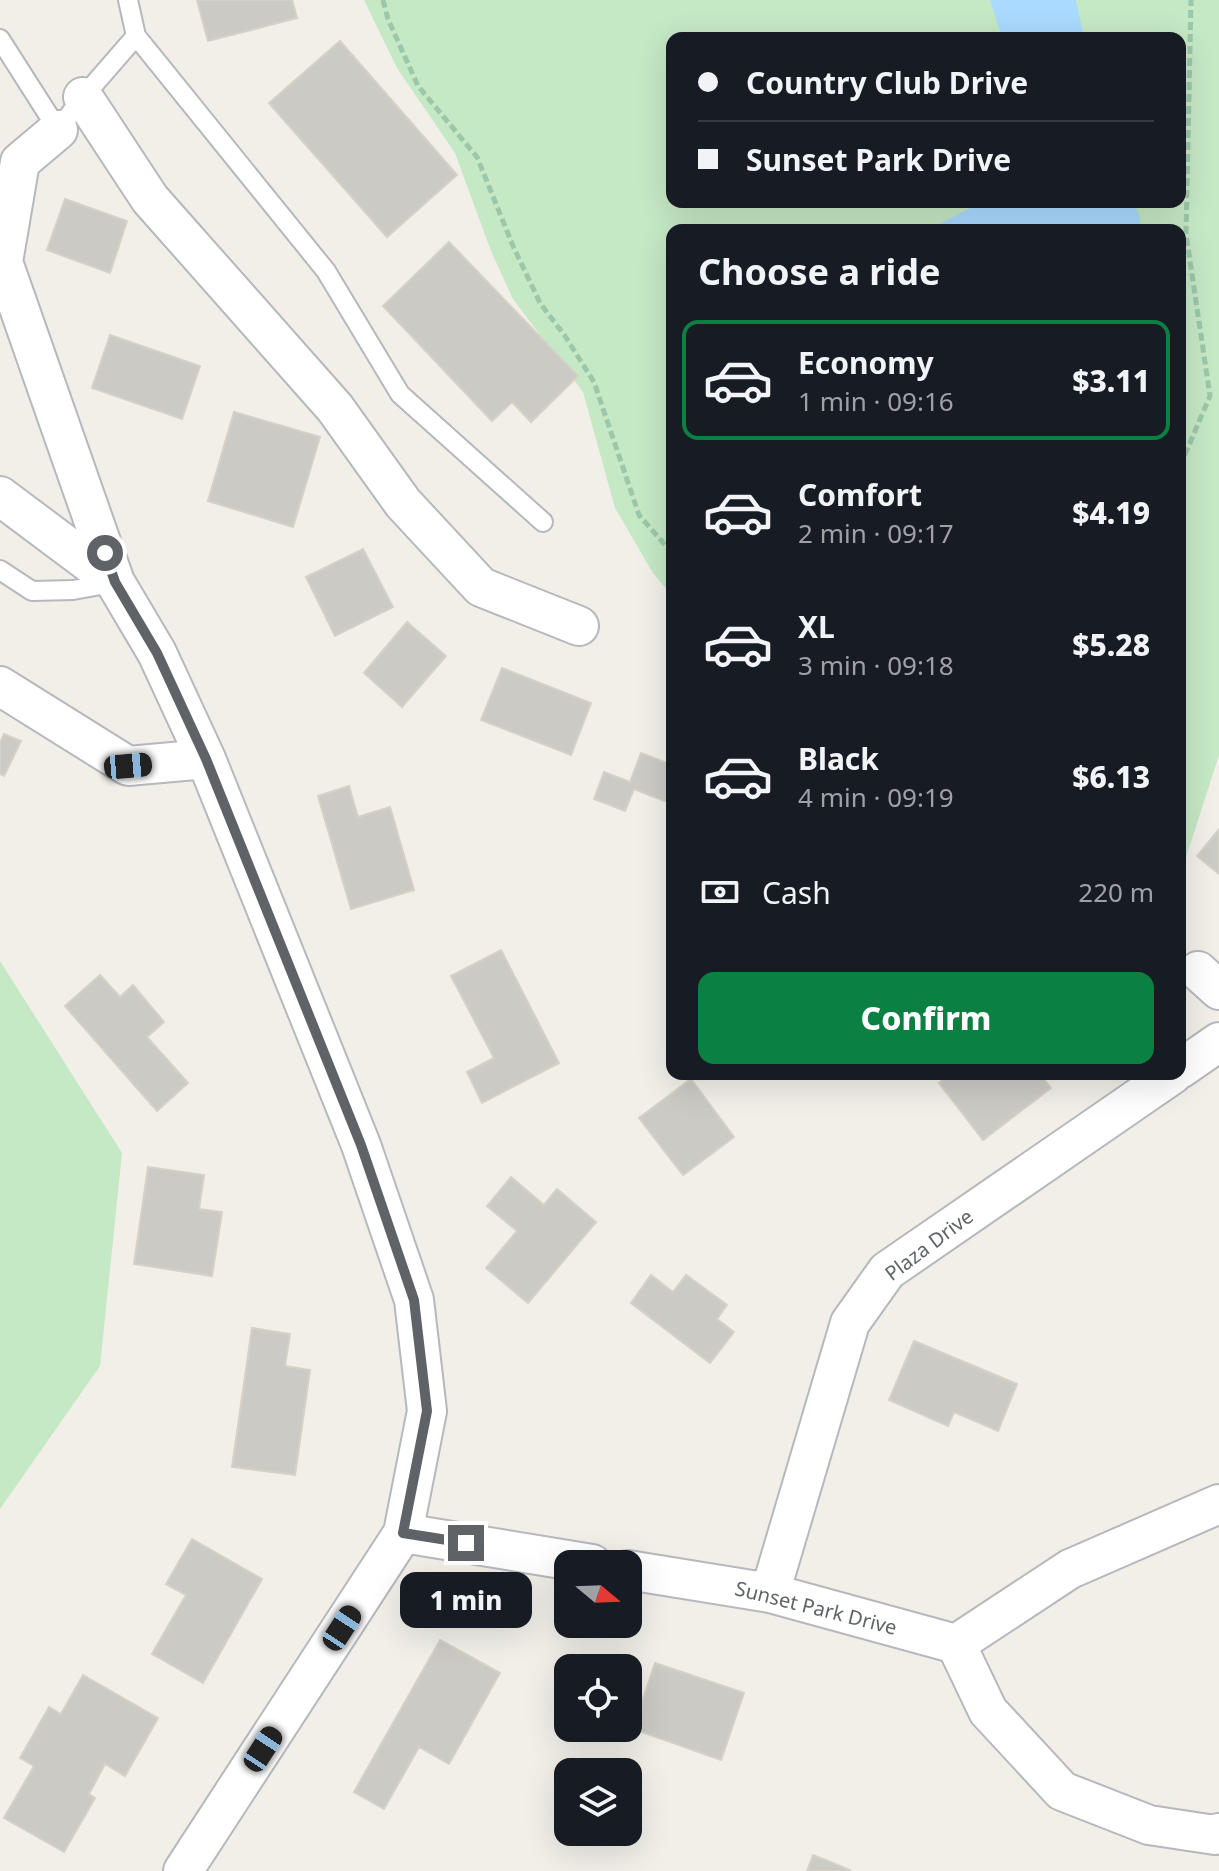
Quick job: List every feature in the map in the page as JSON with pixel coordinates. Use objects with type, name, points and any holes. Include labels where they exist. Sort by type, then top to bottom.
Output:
[{"type":"street","points":[[83,97],[150,199],[335,408],[403,503],[481,587],[579,626]]},
{"type":"street","points":[[58,130],[20,162],[3,262],[115,582],[157,653],[206,759],[361,1145],[414,1300],[427,1411],[403,1533],[183,1871]]},
{"type":"street","points":[[0,496],[115,582]]},
{"type":"street","points":[[0,686],[128,766],[206,759]]},
{"type":"street","points":[[1186,1065],[1219,1042]]},
{"type":"street","name":"Plaza Drive","points":[[770,1593],[850,1323],[887,1271],[1164,1080]]},
{"type":"street","points":[[1218,1842],[1149,1825],[1062,1791],[988,1711],[956,1644],[1070,1569],[1219,1504]]},
{"type":"street","points":[[403,1533],[554,1558]]},
{"type":"street","name":"Sunset Park Drive","points":[[642,1572],[770,1593],[956,1644]]},
{"type":"lane","points":[[128,0],[136,36],[326,271],[400,394],[543,522]]},
{"type":"lane","points":[[0,39],[58,130],[136,36]]},
{"type":"lane","points":[[0,570],[32,591],[73,590],[115,582]]},
{"type":"path","points":[[383,0],[388,19],[418,86],[477,157],[540,303],[594,382],[639,515],[666,546]]},
{"type":"path","points":[[1186,452],[1210,396],[1186,234],[1191,0]]},
{"type":"green space","points":[[364,0],[1219,0],[1219,755],[1186,857],[1186,224],[666,224],[666,589],[653,573],[615,508],[583,392],[513,299],[491,251],[455,153],[397,68]]},
{"type":"green space","points":[[0,961],[122,1153],[100,1366],[0,1509]]},
{"type":"water","points":[[990,0],[1076,0],[1083,32],[1000,32]]},
{"type":"water","points":[[970,208],[1136,208],[1140,224],[940,224]]},
{"type":"building","points":[[197,0],[292,0],[297,18],[208,41]]},
{"type":"building","points":[[340,41],[457,175],[387,237],[269,103]]},
{"type":"building","points":[[65,199],[127,221],[110,273],[47,250]]},
{"type":"building","points":[[449,242],[578,376],[531,422],[512,402],[492,421],[383,306]]},
{"type":"building","points":[[110,335],[200,366],[182,419],[92,388]]},
{"type":"building","points":[[234,412],[320,437],[293,527],[208,501]]},
{"type":"building","points":[[363,549],[393,607],[335,636],[306,577]]},
{"type":"building","points":[[407,622],[446,656],[402,707],[364,673]]},
{"type":"building","points":[[502,668],[591,703],[571,755],[481,720]]},
{"type":"building","points":[[4,734],[21,741],[4,776],[0,774],[0,743]]},
{"type":"building","points":[[641,753],[666,763],[666,802],[634,789],[625,811],[594,799],[604,772],[630,782]]},
{"type":"building","points":[[349,786],[358,817],[390,807],[414,890],[351,909],[318,796]]},
{"type":"building","points":[[1219,829],[1219,874],[1197,856]]},
{"type":"building","points":[[501,950],[559,1063],[482,1103],[467,1072],[494,1058],[451,976]]},
{"type":"building","points":[[100,975],[120,997],[133,985],[164,1022],[147,1037],[188,1083],[157,1111],[65,1006]]},
{"type":"building","points":[[692,1080],[734,1137],[683,1175],[639,1118]]},
{"type":"building","points":[[943,1080],[1045,1080],[1051,1088],[983,1140],[939,1083]]},
{"type":"building","points":[[148,1167],[204,1175],[199,1209],[222,1212],[212,1276],[134,1264]]},
{"type":"building","points":[[511,1177],[544,1205],[557,1189],[596,1222],[528,1303],[486,1268],[517,1231],[487,1206]]},
{"type":"building","points":[[651,1275],[673,1292],[686,1275],[727,1305],[717,1319],[734,1332],[710,1363],[631,1303]]},
{"type":"building","points":[[252,1328],[290,1334],[285,1366],[310,1370],[295,1475],[232,1467]]},
{"type":"building","points":[[914,1341],[1017,1384],[998,1431],[954,1412],[948,1426],[889,1400]]},
{"type":"building","points":[[192,1539],[262,1579],[203,1683],[152,1654],[186,1595],[166,1584]]},
{"type":"building","points":[[440,1640],[500,1673],[449,1764],[419,1747],[384,1809],[354,1792]]},
{"type":"building","points":[[655,1663],[744,1693],[721,1760],[642,1732],[642,1702]]},
{"type":"building","points":[[83,1675],[158,1718],[125,1776],[105,1764],[89,1794],[95,1798],[64,1852],[4,1818],[34,1766],[20,1758],[49,1707],[61,1714]]},
{"type":"building","points":[[813,1855],[850,1870],[807,1871]]},
{"type":"route","points":[[105,553],[115,582],[157,653],[206,759],[361,1145],[414,1300],[427,1411],[403,1533],[466,1543]]}]
